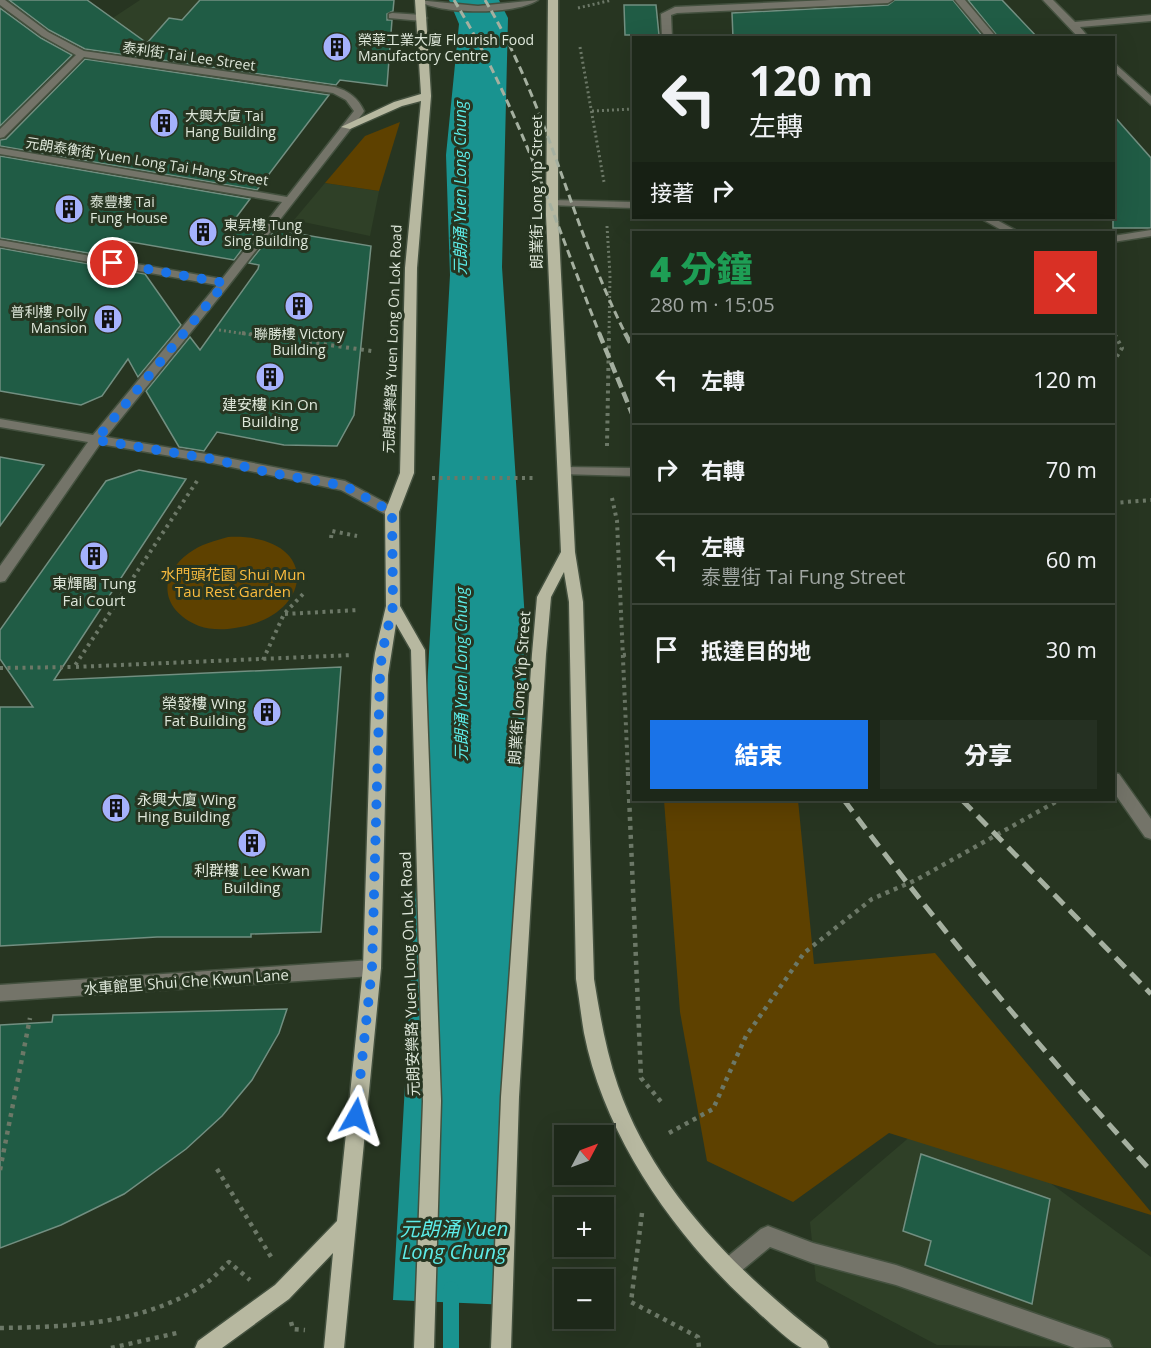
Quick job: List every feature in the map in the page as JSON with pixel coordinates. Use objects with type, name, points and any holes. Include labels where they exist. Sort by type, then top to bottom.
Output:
[{"type":"main road","name":"元朗安樂路 Yuen Long On Lok Road","points":[[334,1348],[372,968],[380,675],[382,653],[393,606],[392,512],[407,473],[411,268],[426,96],[421,0]]},
{"type":"main road","name":"朗業街 Long Yip Street","points":[[501,1348],[510,1097],[539,654],[544,597],[568,552],[552,203],[553,0]]},
{"type":"main road","points":[[346,127],[398,104],[426,96]]},
{"type":"main road","points":[[568,552],[576,602],[585,979],[588,1017],[597,1056],[614,1105],[631,1140],[662,1190],[728,1269],[769,1308],[819,1348]]},
{"type":"main road","name":"元朗安樂路 Yuen Long On Lok Road","points":[[393,606],[418,650],[421,714],[432,1101],[424,1348]]},
{"type":"main road","points":[[205,1348],[282,1292],[345,1227]]},
{"type":"street","points":[[421,0],[452,9],[472,11],[533,0]]},
{"type":"street","points":[[667,36],[665,17],[666,14],[675,10],[888,0]]},
{"type":"street","points":[[960,0],[991,36]]},
{"type":"street","points":[[1048,0],[1083,36]]},
{"type":"street","name":"泰利街 Tai Lee Street","points":[[0,1],[45,34],[82,54],[335,90],[348,95],[356,103],[359,111],[346,127]]},
{"type":"street","points":[[392,16],[422,18]]},
{"type":"street","points":[[1073,26],[1151,18]]},
{"type":"street","points":[[0,135],[82,54]]},
{"type":"street","points":[[1115,67],[1151,102]]},
{"type":"street","points":[[1139,90],[1151,88]]},
{"type":"street","points":[[0,577],[96,440],[225,283],[346,127]]},
{"type":"street","name":"元朗泰衡街 Yuen Long Tai Hang Street","points":[[0,151],[288,200]]},
{"type":"street","points":[[552,203],[632,205]]},
{"type":"street","points":[[988,219],[1011,231]]},
{"type":"street","points":[[1115,239],[1151,233]]},
{"type":"street","points":[[0,243],[225,283]]},
{"type":"street","points":[[0,423],[212,459],[271,473],[345,486],[392,512]]},
{"type":"street","points":[[565,471],[632,472]]},
{"type":"street","points":[[1115,782],[1151,832]]},
{"type":"street","name":"水車館里 Shui Che Kwun Lane","points":[[0,993],[372,968]]},
{"type":"street","points":[[728,1269],[768,1236],[813,1253],[896,1275],[1102,1347]]},
{"type":"path","points":[[583,7],[612,0]]},
{"type":"path","points":[[580,46],[603,172]]},
{"type":"path","points":[[592,111],[632,109]]},
{"type":"path","points":[[607,228],[610,275],[607,446]]},
{"type":"path","points":[[219,330],[372,351]]},
{"type":"path","points":[[1115,336],[1122,348],[1115,360]]},
{"type":"path","points":[[74,668],[199,478]]},
{"type":"path","points":[[437,478],[536,478]]},
{"type":"path","points":[[612,498],[617,520],[641,1078],[663,1104]]},
{"type":"path","points":[[1115,503],[1151,500]]},
{"type":"path","points":[[331,538],[332,531],[357,536]]},
{"type":"path","points":[[263,660],[284,614],[303,594]]},
{"type":"path","points":[[284,614],[359,610]]},
{"type":"path","points":[[623,655],[632,654]]},
{"type":"path","points":[[0,668],[74,668],[353,655]]},
{"type":"path","points":[[669,1133],[713,1109],[746,1036],[804,953],[872,899],[916,880],[1057,801]]},
{"type":"path","points":[[0,1170],[35,991]]},
{"type":"path","points":[[217,1169],[274,1262]]},
{"type":"path","points":[[643,1204],[631,1302],[699,1337],[699,1348]]},
{"type":"path","points":[[1,1328],[108,1322],[161,1307],[205,1284],[229,1262],[250,1281],[243,1288]]},
{"type":"path","points":[[288,1312],[293,1329],[311,1330]]},
{"type":"path","points":[[111,1348],[187,1331]]},
{"type":"shaded area","points":[[140,0],[309,0],[257,66],[81,39]]},
{"type":"shaded area","points":[[325,183],[379,191],[370,236],[294,220]]},
{"type":"shaded area","points":[[912,1135],[1042,1177],[1151,1257],[1151,1348],[937,1345],[816,1281],[810,1222]]},
{"type":"green space","points":[[400,122],[379,191],[325,183],[365,136]]},
{"type":"green space","name":"水門頭花園 Shui Mun Tau Rest Garden","points":[[228,537],[259,539],[280,548],[293,561],[297,577],[293,593],[281,609],[262,621],[231,629],[199,626],[177,612],[171,603],[168,583],[171,572],[189,553],[203,545]]},
{"type":"green space","points":[[664,801],[798,801],[814,964],[935,953],[1151,1212],[1151,1215],[889,1133],[793,1202],[707,1161],[680,1012]]},
{"type":"water","name":"元朗涌 Yuen Long Chung","points":[[449,0],[499,0],[508,18],[502,267],[527,651],[510,1305],[393,1300],[450,275],[446,155],[459,24]]},
{"type":"building","points":[[9,0],[87,0],[147,43],[169,18],[182,20],[200,0],[394,0],[393,11],[387,14],[387,20],[392,20],[387,86],[340,80],[336,85],[85,49],[49,30]]},
{"type":"building","points":[[895,0],[953,0],[982,36],[733,36],[732,13],[888,5]]},
{"type":"building","points":[[968,0],[1002,0],[1036,36],[997,36]]},
{"type":"building","points":[[624,5],[656,5],[659,35],[625,35]]},
{"type":"building","points":[[0,8],[41,38],[72,55],[0,126]]},
{"type":"building","name":"大興大廈 Tai Hang Building","points":[[85,59],[329,95],[257,190],[0,146],[0,140],[6,139]]},
{"type":"building","points":[[1115,117],[1151,158],[1151,228],[1113,228],[1113,219],[1115,219]]},
{"type":"building","points":[[0,156],[250,199],[232,223],[259,227],[234,260],[120,240],[135,261],[0,238]]},
{"type":"building","points":[[275,230],[371,246],[354,415],[337,446],[284,445],[217,432],[204,451],[179,447],[146,391],[190,337],[200,350],[258,269],[259,265],[249,263]]},
{"type":"building","points":[[0,248],[145,274],[181,325],[138,377],[128,359],[102,396],[81,405],[0,391]]},
{"type":"building","points":[[0,457],[44,465],[0,526]]},
{"type":"building","points":[[139,470],[186,479],[54,680],[341,667],[321,932],[251,934],[251,937],[157,937],[0,946],[0,707],[33,707],[0,659],[0,630],[106,481]]},
{"type":"building","points":[[287,1009],[279,1033],[252,1080],[222,1116],[186,1149],[124,1194],[61,1225],[0,1248],[0,1025],[52,1022],[53,1015]]},
{"type":"building","points":[[921,1154],[1050,1199],[1032,1304],[925,1265],[931,1241],[903,1231]]},
{"type":"waterway","name":"元朗涌 Yuen Long Chung","points":[[451,1289],[451,1348]]},
{"type":"railway","points":[[454,0],[477,40],[516,122],[600,335]]},
{"type":"railway","points":[[485,0],[526,81],[590,251],[626,334]]},
{"type":"railway","points":[[599,333],[632,414]]},
{"type":"railway","points":[[626,334],[632,346]]},
{"type":"railway","points":[[845,801],[917,896],[993,989],[1151,1171]]},
{"type":"railway","points":[[963,801],[1151,994]]},
{"type":"place","name":"榮華工業大廈 Flourish Food Manufactory Centre","points":[[337,47]]},
{"type":"place","name":"大興大廈 Tai Hang Building","points":[[164,123]]},
{"type":"place","name":"泰豐樓 Tai Fung House","points":[[69,209]]},
{"type":"place","name":"東昇樓 Tung Sing Building","points":[[203,232]]},
{"type":"place","name":"聯勝樓 Victory Building","points":[[299,306]]},
{"type":"place","name":"普利樓 Polly Mansion","points":[[108,319]]},
{"type":"place","name":"建安樓 Kin On Building","points":[[270,377]]},
{"type":"place","name":"東輝閣 Tung Fai Court","points":[[94,556]]},
{"type":"place","name":"榮發樓 Wing Fat Building","points":[[267,712]]},
{"type":"place","name":"永興大廈 Wing Hing Building","points":[[116,808]]},
{"type":"place","name":"利群樓 Lee Kwan Building","points":[[252,843]]},
{"type":"route","points":[[113,263],[225,283],[96,440],[212,459],[271,473],[345,486],[392,512],[393,606],[382,653],[380,675],[372,968],[356,1116]]}]
